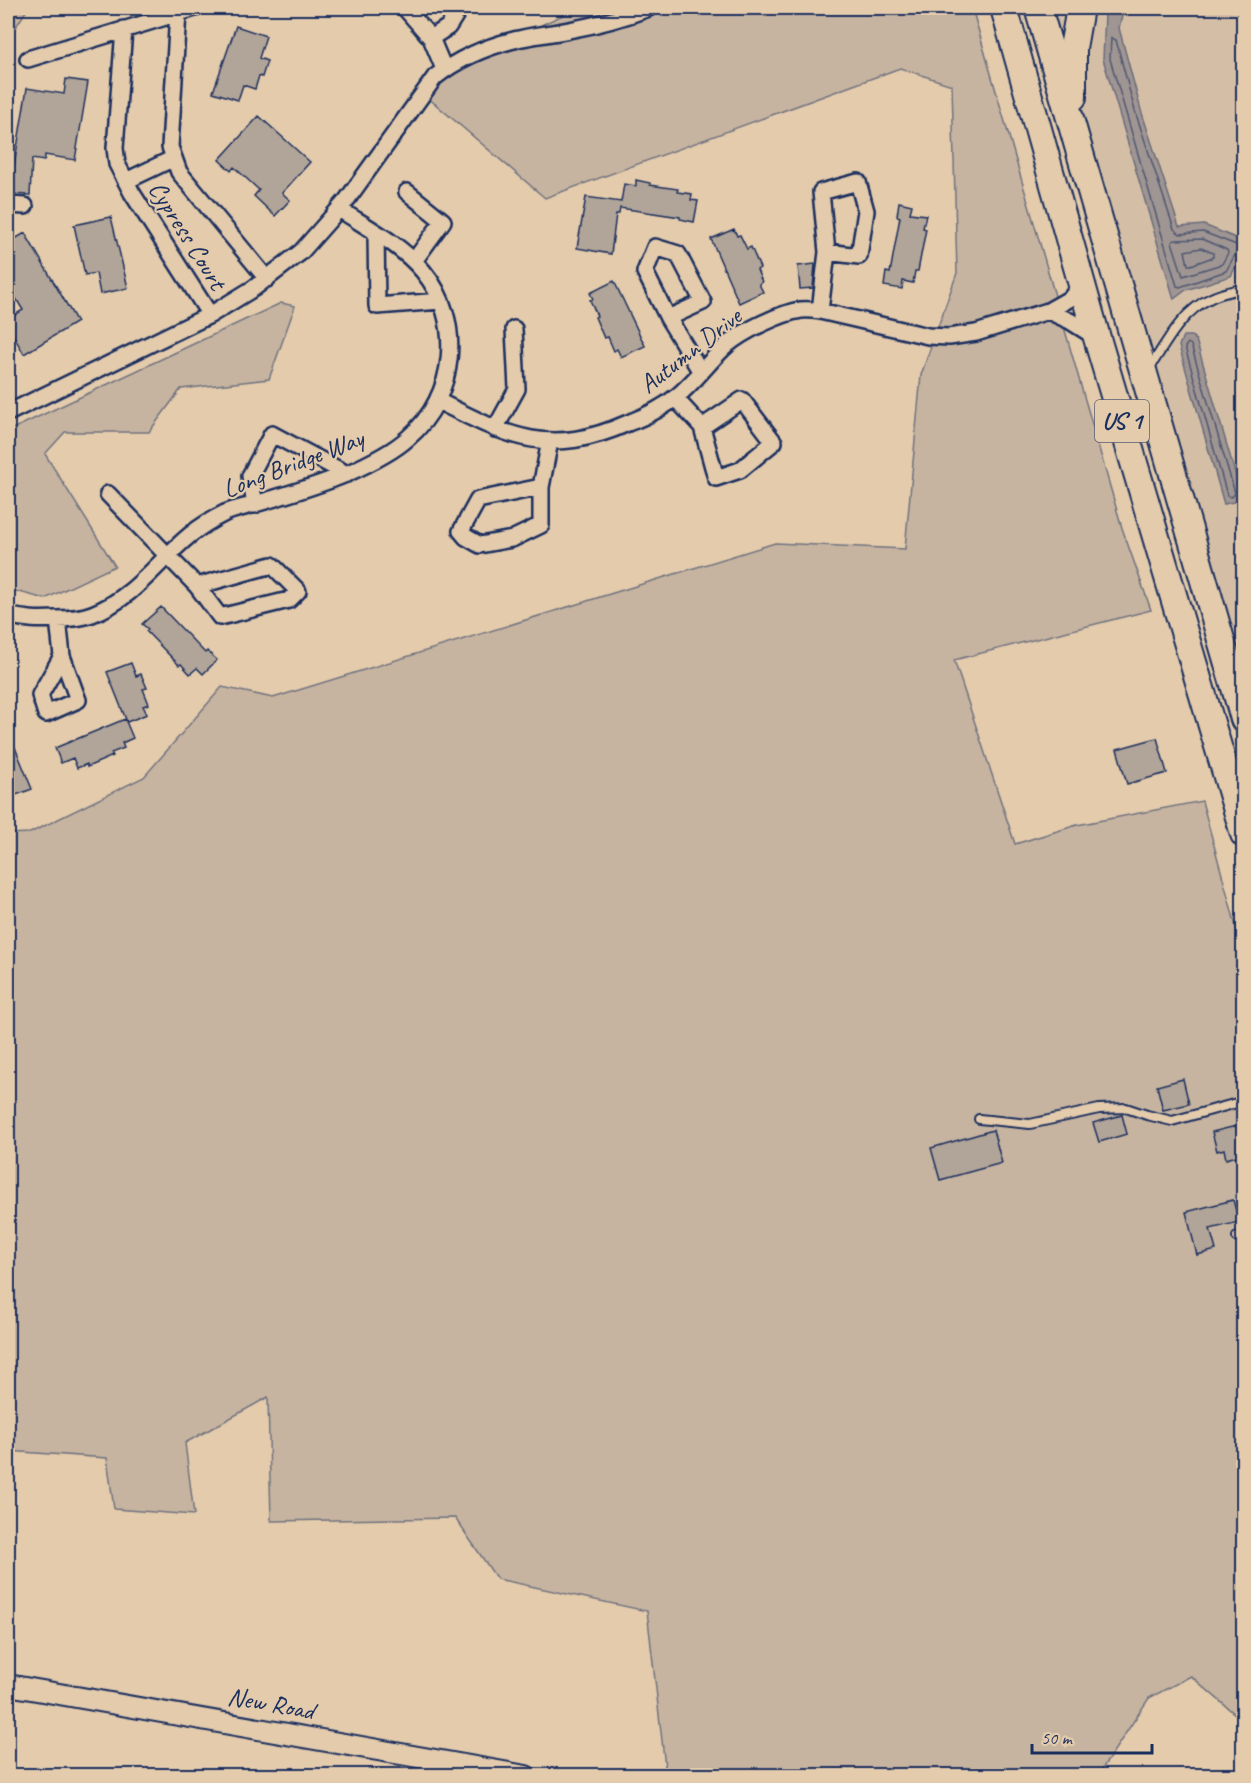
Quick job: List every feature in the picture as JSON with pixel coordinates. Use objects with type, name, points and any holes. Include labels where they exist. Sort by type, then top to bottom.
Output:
[{"type":"highway","name":"US 1","points":[[1004,8],[1082,283],[1244,834]]},
{"type":"highway","name":"US 1","points":[[1038,8],[1244,718]]},
{"type":"highway","points":[[1072,124],[1073,48],[1080,8]]},
{"type":"street","points":[[28,59],[195,8]]},
{"type":"street","points":[[405,8],[431,38],[444,69]]},
{"type":"street","points":[[431,38],[448,27],[460,8]]},
{"type":"street","points":[[8,411],[210,315],[267,279],[301,252],[339,209],[435,77],[444,69],[474,54],[514,40],[569,30],[643,8]]},
{"type":"street","name":"Cypress Court","points":[[178,12],[170,147],[179,172],[267,279]]},
{"type":"street","name":"Cypress Court","points":[[124,29],[115,148],[117,164],[210,315]]},
{"type":"street","name":"Cypress Court","points":[[126,181],[174,158]]},
{"type":"street","points":[[819,311],[827,252],[822,192],[858,182],[866,211],[859,256],[827,252]]},
{"type":"street","points":[[407,192],[443,221],[414,261]]},
{"type":"street","points":[[8,205],[25,206]]},
{"type":"street","name":"Long Bridge Way","points":[[8,615],[33,621],[75,618],[108,607],[135,588],[189,536],[203,526],[227,512],[347,474],[395,448],[409,438],[426,420],[438,401],[447,375],[450,351],[448,326],[441,301],[430,280],[414,261],[398,247],[339,209]]},
{"type":"street","points":[[376,233],[377,306],[441,301]]},
{"type":"street","points":[[668,318],[703,302],[678,254],[655,247],[645,272],[668,318],[701,372]]},
{"type":"street","name":"Autumn Drive","points":[[438,401],[495,429],[533,441],[584,438],[637,420],[675,398],[728,344],[744,333],[775,318],[802,310],[819,311],[928,336],[949,337],[976,333],[1048,311],[1071,298],[1082,283]]},
{"type":"street","points":[[1048,311],[1098,338]]},
{"type":"street","points":[[495,429],[517,389],[514,329]]},
{"type":"street","points":[[675,398],[702,428],[716,478],[740,470],[774,442],[741,400],[702,428]]},
{"type":"street","points":[[255,505],[250,476],[272,434],[347,474]]},
{"type":"street","points":[[541,487],[478,500],[461,531],[466,537],[480,545],[512,539],[541,525],[541,487],[550,441]]},
{"type":"street","points":[[108,494],[197,586],[220,617],[289,600],[298,591],[272,565],[197,586]]},
{"type":"street","points":[[58,619],[62,656]]},
{"type":"street","name":"New Road","points":[[8,1685],[526,1776]]},
{"type":"lane","points":[[1144,375],[1186,316],[1212,297],[1244,288]]},
{"type":"lane","points":[[979,1119],[1030,1124],[1099,1109],[1126,1108],[1147,1116],[1172,1121],[1244,1101]]},
{"type":"shaded area","points":[[8,8],[28,8],[8,39]]},
{"type":"shaded area","points":[[578,8],[972,8],[1122,528],[1151,610],[954,660],[1015,844],[1077,825],[1202,801],[1243,952],[1243,1721],[1191,1676],[1149,1698],[1098,1775],[666,1775],[647,1611],[497,1579],[455,1518],[271,1521],[268,1397],[185,1443],[194,1515],[114,1509],[107,1458],[8,1451],[8,834],[30,833],[144,777],[222,687],[273,698],[775,543],[905,549],[921,375],[957,273],[952,85],[900,68],[545,198],[426,96],[461,62]]},
{"type":"shaded area","points":[[1038,8],[1243,8],[1243,719]]},
{"type":"shaded area","points":[[281,303],[295,306],[269,379],[181,389],[149,432],[65,432],[45,454],[115,566],[45,599],[8,589],[8,431]]},
{"type":"water","points":[[1107,8],[1124,8],[1119,28],[1141,110],[1179,227],[1204,225],[1243,241],[1241,257],[1231,276],[1186,290],[1174,299],[1103,59]]},
{"type":"water","points":[[1183,336],[1192,336],[1196,340],[1243,500],[1224,504],[1179,346]]},
{"type":"building","points":[[236,26],[266,36],[259,58],[267,61],[255,89],[243,85],[238,100],[213,92]]},
{"type":"building","points":[[66,79],[88,82],[75,160],[45,155],[44,161],[32,159],[30,195],[8,194],[8,178],[12,178],[27,88],[64,94]]},
{"type":"building","points":[[259,116],[310,162],[282,193],[290,200],[275,216],[254,196],[259,190],[234,167],[231,171],[219,160]]},
{"type":"building","points":[[636,180],[692,194],[691,200],[698,201],[694,222],[680,219],[680,217],[620,208],[619,214],[616,214],[611,254],[577,248],[586,197],[621,202],[624,184],[636,186]]},
{"type":"building","points":[[899,202],[912,205],[910,213],[926,215],[923,228],[926,229],[918,271],[915,271],[913,283],[903,281],[902,289],[884,286],[886,272],[890,273],[900,217],[897,216]]},
{"type":"building","points":[[111,217],[128,288],[100,294],[96,273],[85,275],[74,225]]},
{"type":"building","points":[[734,229],[747,249],[751,247],[760,268],[757,270],[763,292],[739,303],[711,239]]},
{"type":"building","points":[[25,233],[77,322],[24,354],[8,326],[8,319],[23,310],[9,287],[14,284],[8,274],[8,243]]},
{"type":"building","points":[[815,264],[813,288],[800,289],[798,266]]},
{"type":"building","points":[[614,281],[645,346],[621,357],[617,349],[614,351],[608,337],[604,338],[590,300],[593,299],[590,293]]},
{"type":"building","points":[[161,607],[205,653],[207,651],[217,660],[203,674],[197,668],[190,674],[146,631],[148,629],[142,624]]},
{"type":"building","points":[[131,663],[136,676],[141,674],[147,688],[143,689],[149,704],[143,706],[147,714],[127,722],[107,672]]},
{"type":"building","points":[[125,719],[133,738],[122,743],[124,748],[111,753],[113,756],[87,767],[87,764],[77,768],[73,758],[61,763],[55,748]]},
{"type":"building","points":[[8,730],[32,789],[8,798]]},
{"type":"building","points":[[1157,738],[1167,773],[1127,784],[1117,749]]},
{"type":"building","points":[[1183,1079],[1189,1104],[1163,1110],[1157,1086]]},
{"type":"building","points":[[1122,1115],[1127,1134],[1099,1142],[1093,1123]]},
{"type":"building","points":[[1244,1124],[1244,1154],[1226,1159],[1224,1149],[1217,1151],[1212,1132]]},
{"type":"building","points":[[993,1130],[1002,1163],[940,1180],[931,1148]]},
{"type":"building","points":[[1233,1200],[1239,1222],[1210,1229],[1216,1250],[1197,1255],[1186,1212]]}]
